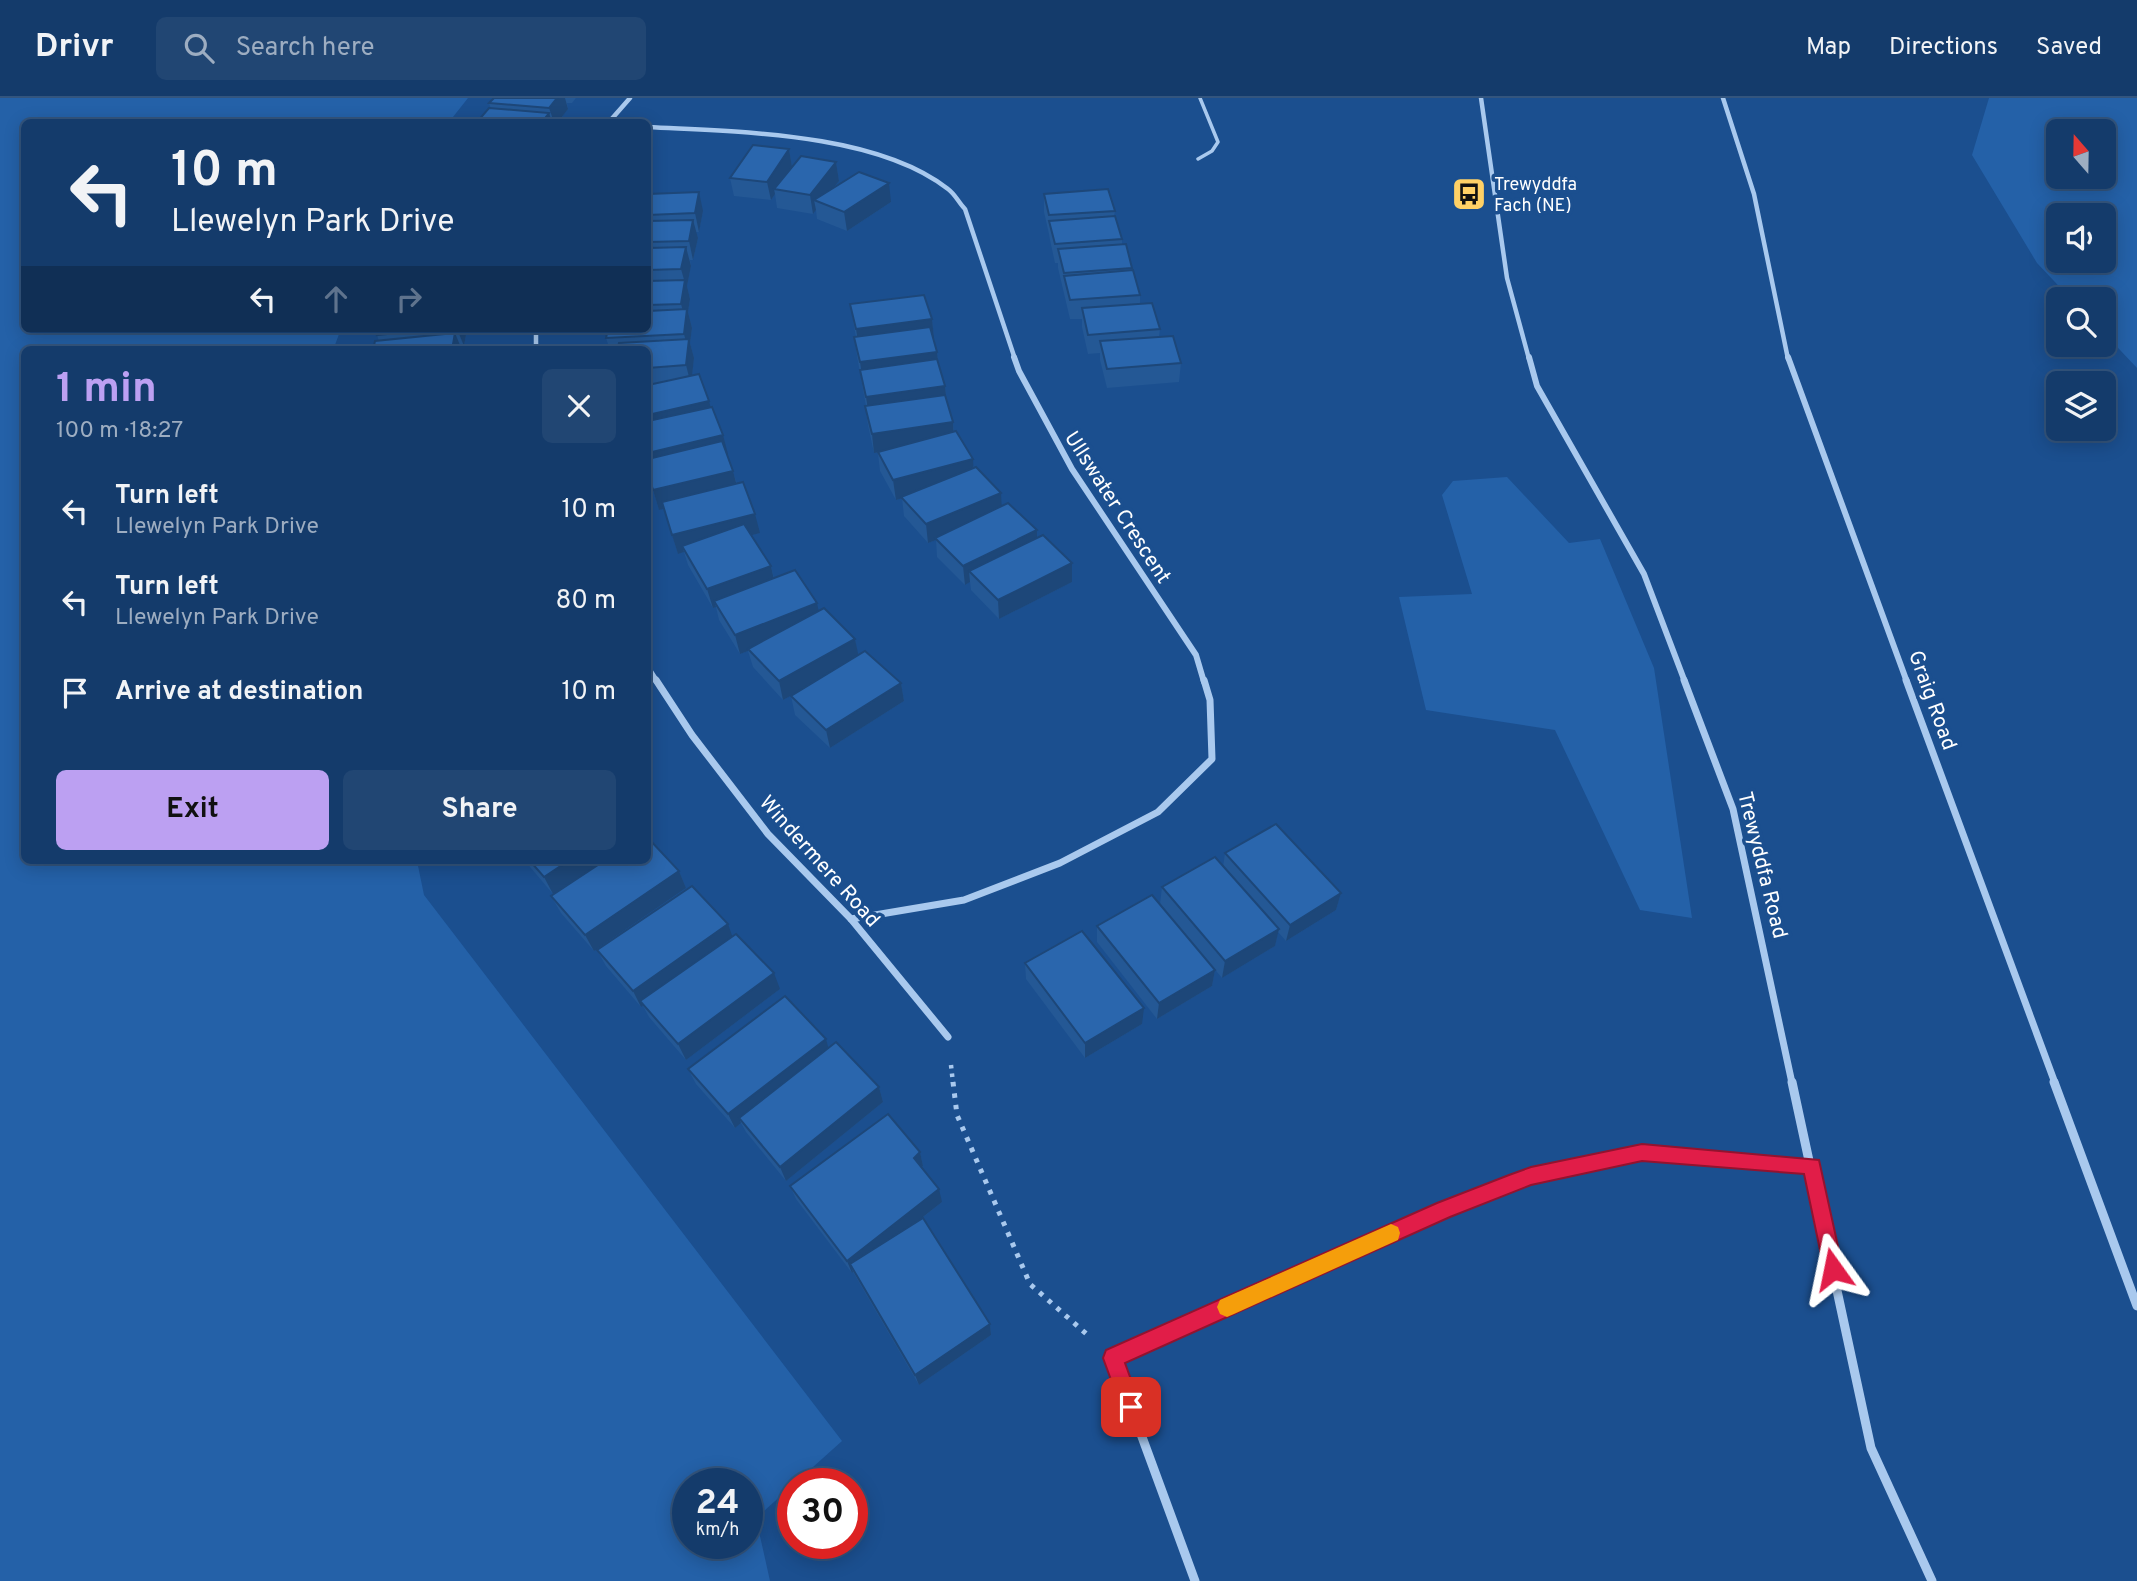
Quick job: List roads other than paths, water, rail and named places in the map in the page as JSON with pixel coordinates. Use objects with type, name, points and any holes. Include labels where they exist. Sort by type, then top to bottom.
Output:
[{"type":"street","points":[[612,119],[630,98]]},
{"type":"street","name":"Trewyddfa Road","points":[[1481,98],[1507,278],[1537,386],[1644,574],[1733,809],[1871,1448],[1932,1581]]},
{"type":"street","name":"Graig Road","points":[[1723,98],[1747,169],[1765,238],[1788,359],[2137,1306]]},
{"type":"street","name":"Ullswater Crescent","points":[[651,127],[768,135],[829,145],[878,156],[920,173],[949,190],[965,209],[1018,371],[1072,469],[1196,655],[1210,700],[1212,759],[1158,812],[1060,863],[964,900],[851,919]]},
{"type":"street","name":"Windermere Road","points":[[651,673],[692,735],[768,834],[851,919],[948,1037]]},
{"type":"street","points":[[1195,1581],[1113,1358],[1444,1210],[1531,1176],[1642,1153],[1812,1166]]},
{"type":"lane","points":[[1198,159],[1212,151],[1218,142],[1200,98]]},
{"type":"place","name":"Trewyddfa Fach (NE)","points":[[1469,194]]}]
